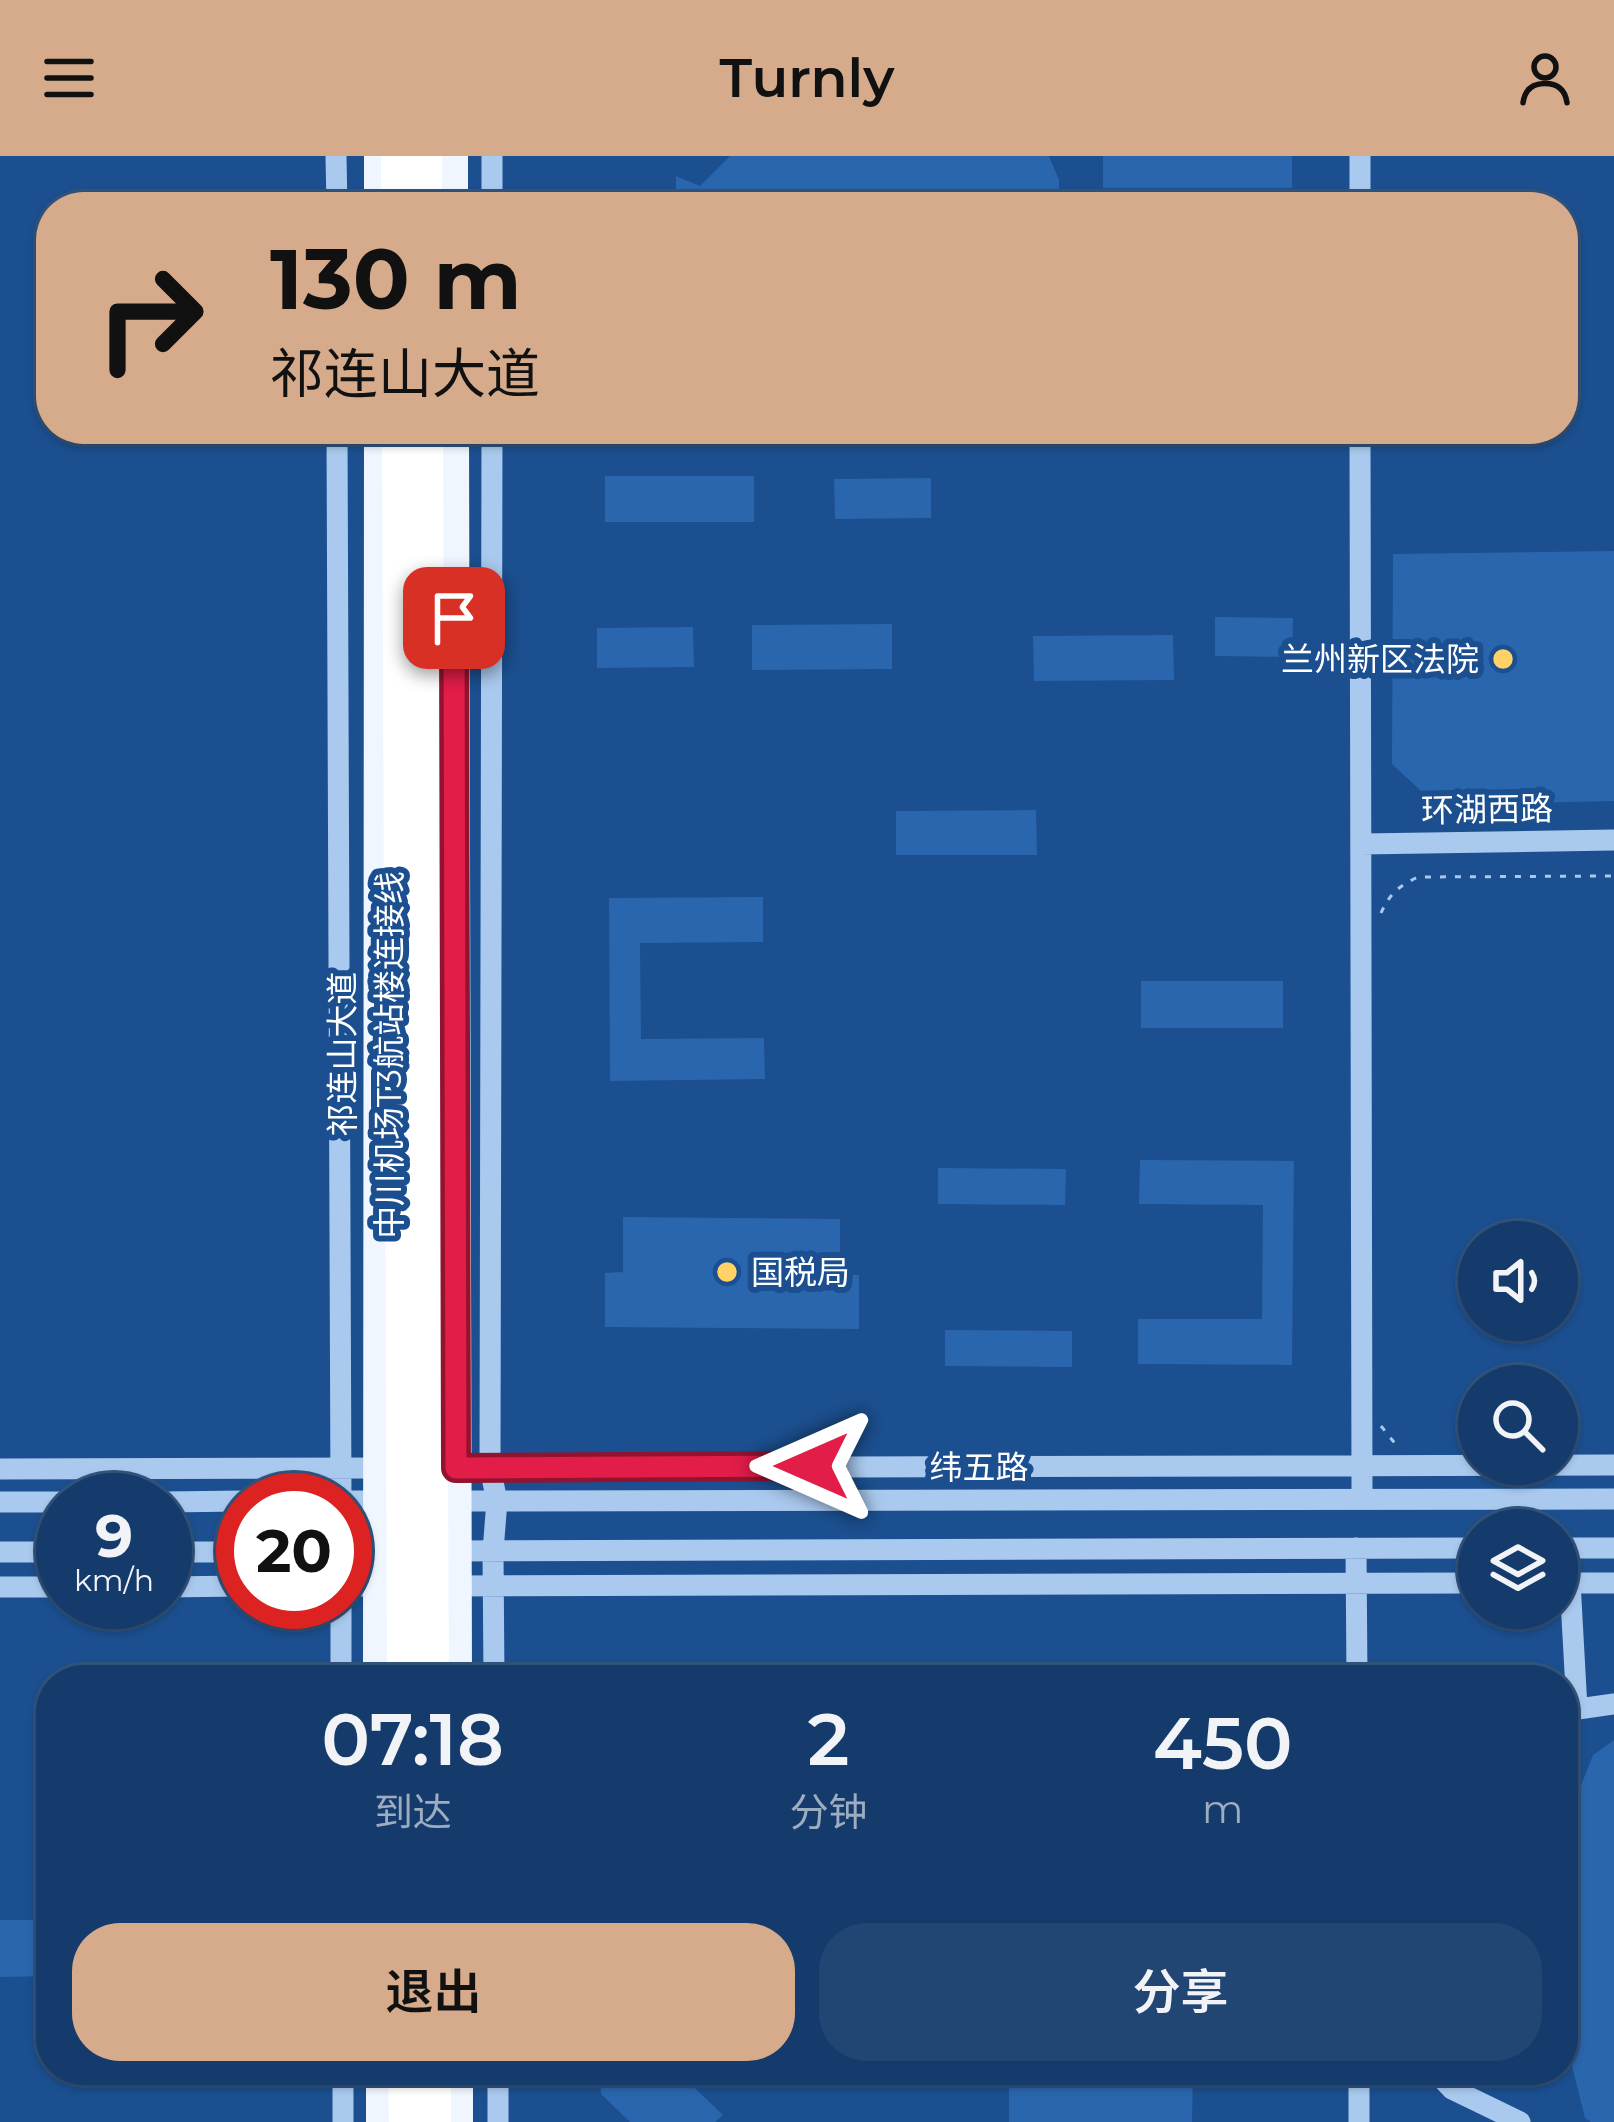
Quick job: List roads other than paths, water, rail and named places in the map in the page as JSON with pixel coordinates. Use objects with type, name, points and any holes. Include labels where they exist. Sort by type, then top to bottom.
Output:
[{"type":"highway","points":[[399,156],[399,192]]},
{"type":"highway","points":[[424,156],[424,192]]},
{"type":"highway","name":"中川机场T3航站楼连接线","points":[[400,444],[405,1665]]},
{"type":"highway","name":"中川机场T3航站楼连接线","points":[[425,444],[431,1665]]},
{"type":"highway","points":[[406,2085],[407,2122]]},
{"type":"highway","points":[[433,2085],[433,2122]]},
{"type":"main road","points":[[379,156],[379,192]]},
{"type":"main road","points":[[453,156],[453,192]]},
{"type":"main road","name":"祁连山大道","points":[[372,1475],[377,1468],[379,444]]},
{"type":"main road","points":[[454,444],[457,1665]]},
{"type":"main road","name":"祁连山大道","points":[[372,1575],[377,1586],[378,1665]]},
{"type":"main road","points":[[381,2085],[381,2122]]},
{"type":"main road","points":[[458,2085],[458,2122]]},
{"type":"street","points":[[336,156],[337,192]]},
{"type":"street","points":[[492,156],[492,192]]},
{"type":"street","points":[[1360,156],[1360,192]]},
{"type":"street","points":[[338,444],[343,1473]]},
{"type":"street","points":[[492,444],[494,1665]]},
{"type":"street","points":[[1360,444],[1362,1499]]},
{"type":"street","name":"环湖西路","points":[[1361,844],[1614,840]]},
{"type":"street","points":[[0,1469],[1614,1465]]},
{"type":"street","name":"纬五路","points":[[372,1501],[1614,1499]]},
{"type":"street","points":[[0,1502],[36,1502]]},
{"type":"street","points":[[1357,1548],[1357,1665]]},
{"type":"street","points":[[372,1551],[1458,1548]]},
{"type":"street","points":[[1578,1548],[1614,1548]]},
{"type":"street","points":[[0,1552],[36,1552]]},
{"type":"street","points":[[1578,1582],[1614,1582]]},
{"type":"street","points":[[372,1586],[1458,1583]]},
{"type":"street","points":[[0,1587],[36,1587]]},
{"type":"street","points":[[341,1629],[341,1665]]},
{"type":"street","points":[[1566,1629],[1568,1665]]},
{"type":"street","points":[[1578,1709],[1614,1704]]},
{"type":"street","points":[[343,2085],[343,2122]]},
{"type":"street","points":[[498,2085],[498,2122]]},
{"type":"street","points":[[1359,2085],[1359,2122]]},
{"type":"street","points":[[1448,2085],[1520,2122]]},
{"type":"place","name":"兰州新区法院","points":[[1503,659]]},
{"type":"place","name":"国税局","points":[[727,1272]]}]
